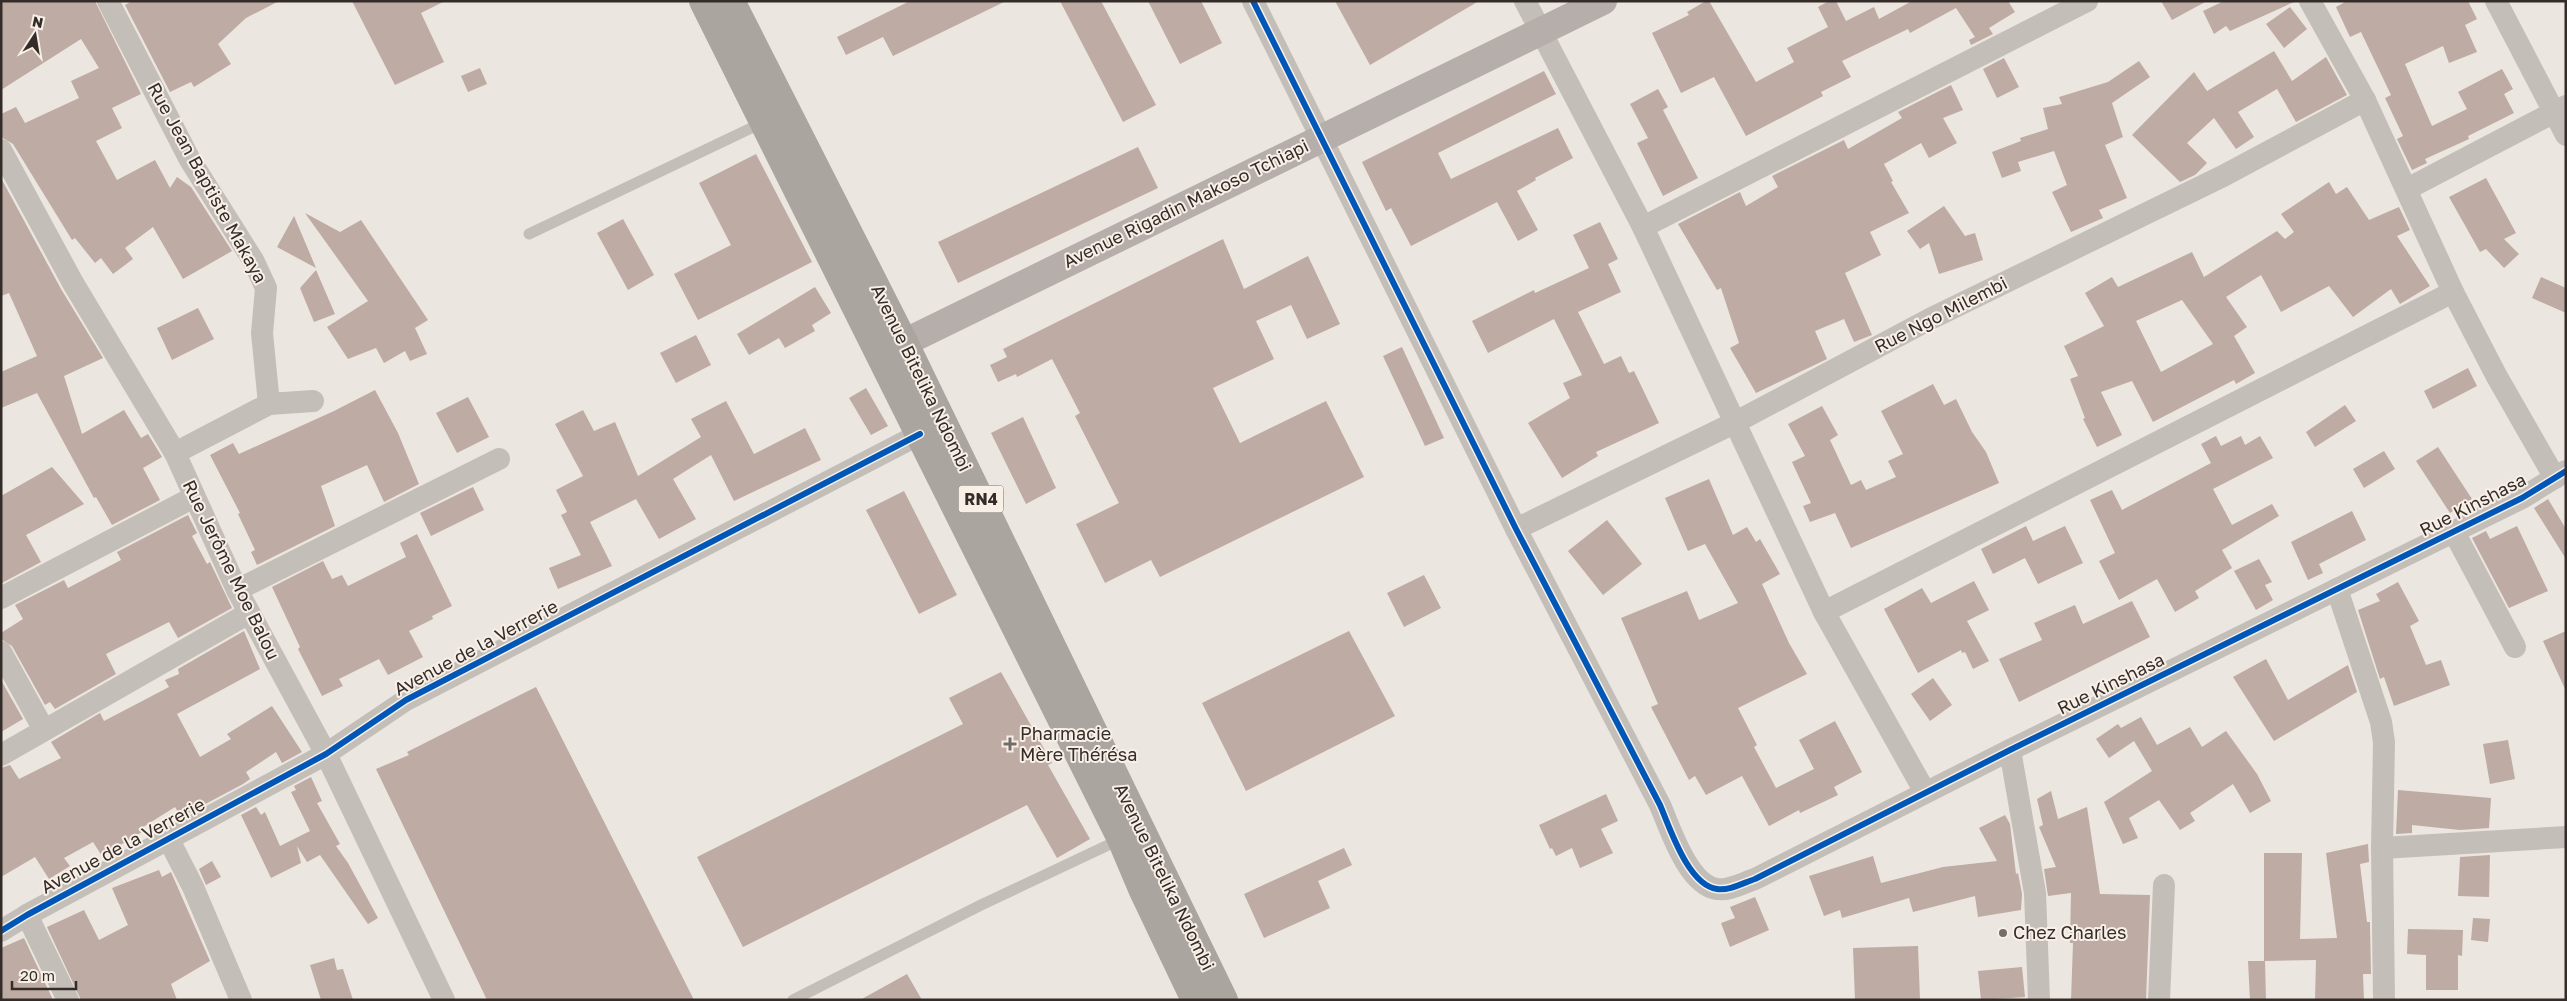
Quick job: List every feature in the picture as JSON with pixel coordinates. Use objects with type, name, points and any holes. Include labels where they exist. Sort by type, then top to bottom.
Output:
[{"type":"highway","name":"Avenue Bitelika Ndombi","points":[[703,1],[920,434],[1068,737],[1121,839],[1142,891],[1196,1000]]},
{"type":"highway","name":"Avenue Bitelika Ndombi","points":[[732,1],[904,342],[1224,1000]]},
{"type":"street","name":"Rue Jean Baptiste Makaya","points":[[108,1],[190,160],[253,260],[266,288],[262,333],[269,404]]},
{"type":"street","name":"Rue Kinshasa","points":[[1253,1],[1516,529],[1660,805],[1679,849],[1692,872],[1706,884],[1716,889],[1726,890],[1755,880],[1925,792],[2522,498],[2561,475]]},
{"type":"street","points":[[1525,1],[1643,227],[1824,612],[1925,792]]},
{"type":"street","name":"Avenue Rigadin Makoso Tchiapi","points":[[880,355],[1603,1]]},
{"type":"street","points":[[1643,227],[2088,1]]},
{"type":"street","points":[[2310,1],[2365,100],[2453,292],[2496,375],[2561,475]]},
{"type":"street","points":[[2496,1],[2560,109],[2566,135]]},
{"type":"street","name":"Rue Ngo Milembi","points":[[1516,529],[1736,422],[1930,319],[2214,180],[2365,100]]},
{"type":"street","points":[[2407,189],[2560,109]]},
{"type":"street","name":"Rue Jerôme Moe Balou","points":[[1,151],[73,283],[175,453],[237,590],[326,754],[444,1000]]},
{"type":"street","points":[[1824,612],[2453,292]]},
{"type":"street","points":[[175,453],[269,404],[313,401]]},
{"type":"street","name":"Avenue de la Verrerie","points":[[1,931],[168,838],[326,754],[406,700],[920,434]]},
{"type":"street","points":[[237,590],[499,459]]},
{"type":"street","points":[[1,598],[194,497]]},
{"type":"street","points":[[2454,532],[2516,647]]},
{"type":"street","points":[[2337,589],[2381,722],[2384,742],[2382,848],[2384,1000]]},
{"type":"street","points":[[1,754],[249,613]]},
{"type":"street","points":[[1,652],[44,730]]},
{"type":"street","points":[[2010,750],[2035,893],[2039,1000]]},
{"type":"street","points":[[2382,848],[2566,837]]},
{"type":"street","points":[[168,838],[193,887],[241,1000]]},
{"type":"street","points":[[2159,1000],[2164,885]]},
{"type":"street","points":[[27,915],[68,1000]]},
{"type":"lane","points":[[529,234],[764,122]]},
{"type":"lane","points":[[792,1000],[981,905],[1121,839]]},
{"type":"building","points":[[1,1],[95,1],[141,94],[112,108],[122,128],[96,141],[117,180],[155,160],[170,188],[177,177],[191,187],[232,251],[183,279],[153,227],[125,248],[133,259],[113,274],[101,258],[95,263],[75,238],[72,240],[13,144],[1,137],[1,114],[16,107],[25,123],[79,98],[71,81],[99,68],[81,39],[1,90]]},
{"type":"building","points":[[132,1],[279,1],[246,18],[218,44],[231,64],[194,87],[191,82],[170,92],[125,5]]},
{"type":"building","points":[[352,1],[445,1],[421,13],[444,62],[395,85]]},
{"type":"building","points":[[910,1],[1006,1],[893,56],[883,37],[846,55],[837,37]]},
{"type":"building","points":[[1060,1],[1101,1],[1156,105],[1123,122]]},
{"type":"building","points":[[1148,1],[1201,1],[1222,43],[1180,64]]},
{"type":"building","points":[[1335,1],[1479,1],[1370,65]]},
{"type":"building","points":[[1709,1],[1756,82],[1794,62],[1787,48],[1828,27],[1818,7],[1829,1],[1836,1],[1846,21],[1874,7],[1879,19],[1912,1],[2008,1],[2015,12],[1989,28],[1993,34],[1971,45],[1969,40],[1975,37],[1956,8],[1910,33],[1908,29],[1842,61],[1851,77],[1821,92],[1823,96],[1746,136],[1714,77],[1681,93],[1652,33],[1689,15],[1687,12]]},
{"type":"building","points":[[2161,1],[2207,1],[2172,20]]},
{"type":"building","points":[[2224,1],[2296,1],[2230,31],[2226,26],[2214,34],[2203,11]]},
{"type":"building","points":[[2347,1],[2468,1],[2477,19],[2465,25],[2477,52],[2449,63],[2443,46],[2405,64],[2432,126],[2467,109],[2458,92],[2502,69],[2513,89],[2504,94],[2514,113],[2468,136],[2469,139],[2425,159],[2427,163],[2412,170],[2397,139],[2403,136],[2385,98],[2391,95],[2361,32],[2350,37],[2336,7]]},
{"type":"building","points":[[2290,7],[2307,29],[2284,48],[2266,24]]},
{"type":"building","points":[[2274,51],[2292,81],[2326,57],[2347,95],[2296,122],[2277,89],[2238,112],[2254,137],[2236,149],[2214,118],[2187,143],[2207,163],[2195,175],[2180,182],[2132,135],[2194,72],[2207,91]]},
{"type":"building","points":[[2004,58],[2019,87],[1997,98],[1983,69]]},
{"type":"building","points":[[2139,61],[2150,77],[2112,103],[2123,137],[2105,145],[2127,198],[2099,210],[2103,218],[2071,232],[2052,192],[2067,185],[2054,151],[2018,162],[2021,171],[2002,178],[1992,152],[2021,141],[2020,138],[2048,129],[2043,108],[2062,104],[2059,97],[2108,82]]},
{"type":"building","points":[[480,68],[487,84],[468,92],[461,76]]},
{"type":"building","points":[[1544,71],[1556,94],[1438,153],[1451,179],[1558,128],[1573,158],[1535,178],[1536,180],[1517,191],[1538,230],[1518,241],[1497,202],[1411,246],[1391,208],[1386,211],[1362,162]]},
{"type":"building","points":[[1951,85],[1963,110],[1943,118],[1957,143],[1929,158],[1921,143],[1884,164],[1893,181],[1891,182],[1909,213],[1870,232],[1881,255],[1845,273],[1872,335],[1854,342],[1844,319],[1815,331],[1827,359],[1756,393],[1730,348],[1739,343],[1721,288],[1717,290],[1678,224],[1740,192],[1746,206],[1778,187],[1772,176],[1844,140],[1848,149],[1902,118],[1898,112]]},
{"type":"building","points":[[1658,89],[1668,107],[1663,110],[1698,178],[1663,196],[1637,143],[1648,138],[1630,104]]},
{"type":"building","points":[[1138,147],[1158,188],[958,283],[938,242]]},
{"type":"building","points":[[756,154],[812,262],[698,320],[674,274],[731,245],[699,183]]},
{"type":"building","points":[[1,178],[61,289],[103,358],[64,376],[82,434],[124,410],[141,438],[148,434],[162,457],[143,468],[160,500],[112,525],[96,497],[94,498],[37,393],[1,408],[1,372],[37,356],[9,293],[1,296]]},
{"type":"building","points":[[2486,178],[2516,233],[2504,239],[2519,254],[2504,268],[2486,249],[2480,252],[2449,197]]},
{"type":"building","points":[[2329,182],[2336,194],[2347,187],[2369,220],[2399,207],[2410,230],[2397,236],[2430,286],[2400,304],[2391,289],[2353,317],[2329,286],[2281,312],[2261,275],[2226,297],[2247,327],[2234,336],[2255,373],[2236,384],[2234,380],[2153,422],[2132,381],[2101,392],[2122,435],[2097,447],[2083,419],[2085,418],[2070,379],[2078,376],[2064,346],[2104,326],[2085,293],[2112,277],[2118,287],[2192,252],[2204,277],[2277,231],[2285,239],[2294,232],[2281,214]],"holes":[[[2182,300],[2213,344],[2161,372],[2136,321]]]},
{"type":"building","points":[[1944,206],[1965,236],[1975,233],[1983,260],[1939,274],[1929,243],[1920,249],[1907,231]]},
{"type":"building","points":[[305,213],[340,232],[361,220],[428,320],[415,328],[427,354],[410,361],[405,351],[384,363],[376,348],[348,359],[327,327],[368,301]]},
{"type":"building","points":[[294,216],[316,268],[277,247]]},
{"type":"building","points":[[623,219],[654,275],[628,290],[597,233]]},
{"type":"building","points":[[1600,222],[1618,259],[1608,264],[1621,292],[1578,312],[1604,364],[1621,356],[1629,373],[1634,371],[1659,423],[1596,452],[1598,456],[1562,478],[1528,423],[1570,398],[1563,383],[1582,375],[1554,319],[1488,353],[1472,321],[1534,290],[1535,293],[1589,268],[1573,235]]},
{"type":"building","points":[[1223,239],[1244,289],[1308,256],[1340,324],[1307,339],[1291,305],[1256,321],[1274,359],[1213,388],[1240,443],[1326,401],[1364,477],[1160,577],[1151,560],[1105,583],[1076,524],[1119,503],[1075,416],[1080,413],[1052,359],[1017,377],[1016,374],[998,382],[990,365],[1007,357],[1003,349]]},
{"type":"building","points":[[316,270],[335,314],[314,322],[300,288]]},
{"type":"building","points":[[2541,277],[2566,288],[2566,313],[2532,298]]},
{"type":"building","points":[[815,287],[831,313],[812,325],[815,331],[785,348],[779,338],[749,355],[737,334]]},
{"type":"building","points":[[198,308],[214,339],[172,360],[157,328]]},
{"type":"building","points":[[696,335],[711,365],[676,383],[660,353]]},
{"type":"building","points":[[1402,347],[1444,438],[1425,446],[1383,356]]},
{"type":"building","points":[[2468,368],[2477,386],[2433,409],[2424,391]]},
{"type":"building","points":[[1933,384],[1944,405],[1956,399],[1972,432],[1986,452],[1999,483],[1851,548],[1835,513],[1810,522],[1803,506],[1811,503],[1792,462],[1805,456],[1788,424],[1822,406],[1838,435],[1830,440],[1851,485],[1861,480],[1866,490],[1896,477],[1888,461],[1903,454],[1881,411]]},
{"type":"building","points":[[866,388],[888,426],[871,435],[849,398]]},
{"type":"building","points":[[375,390],[398,433],[419,484],[384,502],[367,465],[321,486],[335,526],[257,565],[251,552],[255,550],[238,514],[240,513],[210,455],[233,443],[239,454],[334,411]]},
{"type":"building","points":[[468,397],[489,437],[457,453],[436,413]]},
{"type":"building","points":[[726,401],[754,454],[805,428],[821,460],[734,501],[711,455],[673,479],[696,519],[659,539],[636,499],[590,522],[612,566],[558,589],[549,568],[581,555],[561,515],[567,512],[556,490],[583,476],[555,424],[583,410],[594,431],[615,422],[638,476],[701,437],[691,419]]},
{"type":"building","points":[[2345,405],[2356,421],[2315,447],[2306,432]]},
{"type":"building","points":[[1023,417],[1056,488],[1026,504],[991,433]]},
{"type":"building","points":[[2216,436],[2221,446],[2241,436],[2245,445],[2260,436],[2273,458],[2213,489],[2232,525],[2272,504],[2279,516],[2222,550],[2232,568],[2195,591],[2199,598],[2175,612],[2157,579],[2119,600],[2099,561],[2115,553],[2090,500],[2112,490],[2122,510],[2211,463],[2201,444]]},
{"type":"building","points":[[2438,447],[2472,499],[2450,513],[2416,461]]},
{"type":"building","points":[[2384,451],[2395,469],[2364,488],[2353,469]]},
{"type":"building","points":[[52,467],[84,504],[26,535],[41,562],[2,583],[1,496]]},
{"type":"building","points":[[1709,479],[1733,535],[1747,527],[1756,542],[1760,539],[1780,574],[1762,584],[1789,643],[1807,674],[1738,708],[1757,745],[1754,747],[1776,788],[1814,769],[1799,740],[1835,721],[1862,772],[1834,787],[1838,795],[1800,813],[1799,810],[1769,826],[1742,776],[1706,795],[1695,776],[1689,780],[1651,707],[1658,704],[1621,618],[1687,591],[1699,620],[1738,603],[1705,544],[1688,551],[1665,498]]},
{"type":"building","points":[[473,487],[484,510],[431,536],[420,513]]},
{"type":"building","points":[[904,491],[957,595],[919,614],[866,510]]},
{"type":"building","points":[[2548,499],[2566,529],[2566,559],[2534,508]]},
{"type":"building","points":[[2352,511],[2366,540],[2319,564],[2323,573],[2308,580],[2291,542]]},
{"type":"building","points":[[188,515],[197,533],[192,536],[207,564],[210,562],[232,608],[178,638],[169,622],[106,654],[116,674],[55,709],[50,702],[45,705],[12,646],[1,639],[1,633],[23,619],[15,605],[64,580],[68,588],[121,560],[117,552]]},
{"type":"building","points":[[1607,520],[1642,564],[1603,595],[1568,551]]},
{"type":"building","points":[[2026,526],[2033,541],[2065,526],[2083,563],[2038,584],[2025,558],[1993,574],[1981,549]]},
{"type":"building","points":[[2517,526],[2548,591],[2509,608],[2472,538],[2486,531],[2490,539]]},
{"type":"building","points":[[417,534],[452,606],[432,616],[433,619],[409,631],[423,657],[388,675],[379,659],[339,679],[343,686],[322,696],[298,649],[300,647],[272,587],[323,561],[332,579],[342,575],[348,586],[406,557],[400,543]]},
{"type":"building","points":[[2259,559],[2272,582],[2265,585],[2273,600],[2256,610],[2234,571]]},
{"type":"building","points":[[1424,575],[1441,608],[1404,627],[1387,593]]},
{"type":"building","points":[[1974,581],[1989,610],[1967,621],[1989,661],[1973,669],[1965,652],[1962,653],[1961,650],[1918,673],[1884,609],[1922,588],[1931,603]]},
{"type":"building","points":[[2398,582],[2419,621],[2410,626],[2426,665],[2441,660],[2450,685],[2394,706],[2384,677],[2380,679],[2358,610],[2380,601],[2376,594]]},
{"type":"building","points":[[2132,601],[2150,637],[2019,702],[1999,659],[2042,640],[2034,623],[2075,605],[2083,624]]},
{"type":"building","points":[[244,631],[260,669],[177,714],[200,757],[231,739],[227,734],[272,706],[302,752],[282,763],[276,752],[246,772],[250,779],[243,784],[181,817],[175,807],[140,829],[142,832],[102,856],[93,842],[64,858],[70,866],[49,879],[35,857],[1,877],[1,768],[10,765],[19,779],[61,758],[51,742],[100,713],[104,721],[169,687],[165,680],[179,674],[178,669]]},
{"type":"building","points":[[1349,631],[1395,716],[1246,791],[1202,703]]},
{"type":"building","points":[[2566,631],[2566,691],[2543,641]]},
{"type":"building","points":[[2266,659],[2288,700],[2348,665],[2357,692],[2274,741],[2233,677]]},
{"type":"building","points":[[1001,672],[1052,763],[1048,765],[1090,839],[1057,858],[1027,805],[743,947],[697,857],[963,724],[949,698]]},
{"type":"building","points":[[1933,678],[1952,705],[1930,721],[1911,694]]},
{"type":"building","points":[[1,680],[23,719],[1,732]]},
{"type":"building","points":[[536,687],[694,1000],[487,1000],[376,769],[409,755],[407,752]]},
{"type":"building","points":[[2141,717],[2157,745],[2190,727],[2202,747],[2226,731],[2257,774],[2271,801],[2250,813],[2233,784],[2190,813],[2195,821],[2180,830],[2159,800],[2129,818],[2138,838],[2123,844],[2104,802],[2152,771],[2134,741],[2109,758],[2096,739],[2118,724],[2121,728]]},
{"type":"building","points":[[2508,740],[2515,779],[2490,784],[2483,744]]},
{"type":"building","points":[[311,777],[322,801],[317,803],[340,844],[336,846],[348,863],[378,918],[368,924],[320,855],[307,862],[297,846],[301,863],[271,878],[241,815],[256,807],[261,815],[265,812],[280,846],[310,831],[291,792],[296,790],[294,786]]},
{"type":"building","points":[[2398,790],[2491,798],[2489,828],[2460,830],[2412,825],[2412,833],[2396,834]]},
{"type":"building","points":[[2051,791],[2058,819],[2087,807],[2100,894],[2150,895],[2146,1000],[2071,1000],[2073,943],[2070,943],[2071,893],[2048,896],[2044,869],[2056,867],[2039,827],[2043,825],[2037,799]]},
{"type":"building","points":[[1606,794],[1618,821],[1601,829],[1613,853],[1580,868],[1572,848],[1556,856],[1552,848],[1550,849],[1539,825]]},
{"type":"building","points":[[2005,815],[2010,824],[2016,874],[2018,873],[2022,894],[2021,910],[1978,917],[1975,896],[1913,912],[1909,898],[1842,918],[1840,910],[1824,916],[1809,876],[1873,856],[1881,883],[1943,867],[1997,861],[1979,828]]},
{"type":"building","points":[[2368,844],[2369,862],[2360,864],[2367,922],[2370,922],[2371,974],[2363,974],[2364,1000],[2315,1000],[2316,960],[2264,961],[2264,853],[2302,853],[2300,939],[2337,938],[2326,853]]},
{"type":"building","points":[[1344,848],[1352,865],[1318,881],[1330,908],[1264,938],[1244,894]]},
{"type":"building","points":[[2490,855],[2489,897],[2458,896],[2460,857]]},
{"type":"building","points":[[212,861],[221,877],[206,885],[199,869]]},
{"type":"building","points":[[159,870],[162,877],[171,872],[210,961],[171,984],[177,1000],[81,1000],[47,927],[84,910],[99,940],[128,925],[112,888]]},
{"type":"building","points":[[1755,897],[1769,930],[1730,947],[1721,923],[1735,918],[1730,907]]},
{"type":"building","points":[[2473,918],[2490,919],[2488,942],[2471,940]]},
{"type":"building","points":[[2408,929],[2463,930],[2462,956],[2458,955],[2458,990],[2426,990],[2426,955],[2407,954]]},
{"type":"building","points":[[24,938],[53,1000],[1,1000],[1,948]]},
{"type":"building","points":[[1918,946],[1920,1000],[1855,1000],[1853,948]]},
{"type":"building","points":[[334,958],[337,970],[343,969],[353,1000],[321,1000],[310,965]]},
{"type":"building","points":[[2248,961],[2265,961],[2266,1000],[2250,1000]]},
{"type":"building","points":[[2022,967],[2025,997],[1981,1000],[1978,971]]},
{"type":"building","points":[[907,974],[922,1000],[860,1000]]},
{"type":"cycle path","points":[[1253,1],[1516,529],[1660,805],[1681,854],[1697,877],[1707,885],[1717,889],[1731,888],[1755,879],[2010,750],[2522,498],[2566,471]]},
{"type":"cycle path","points":[[1,931],[27,915],[326,754],[406,700],[920,434]]},
{"type":"place","name":"Pharmacie Mère Thérésa","points":[[1010,744]]},
{"type":"place","name":"Chez Charles","points":[[2003,933]]}]
